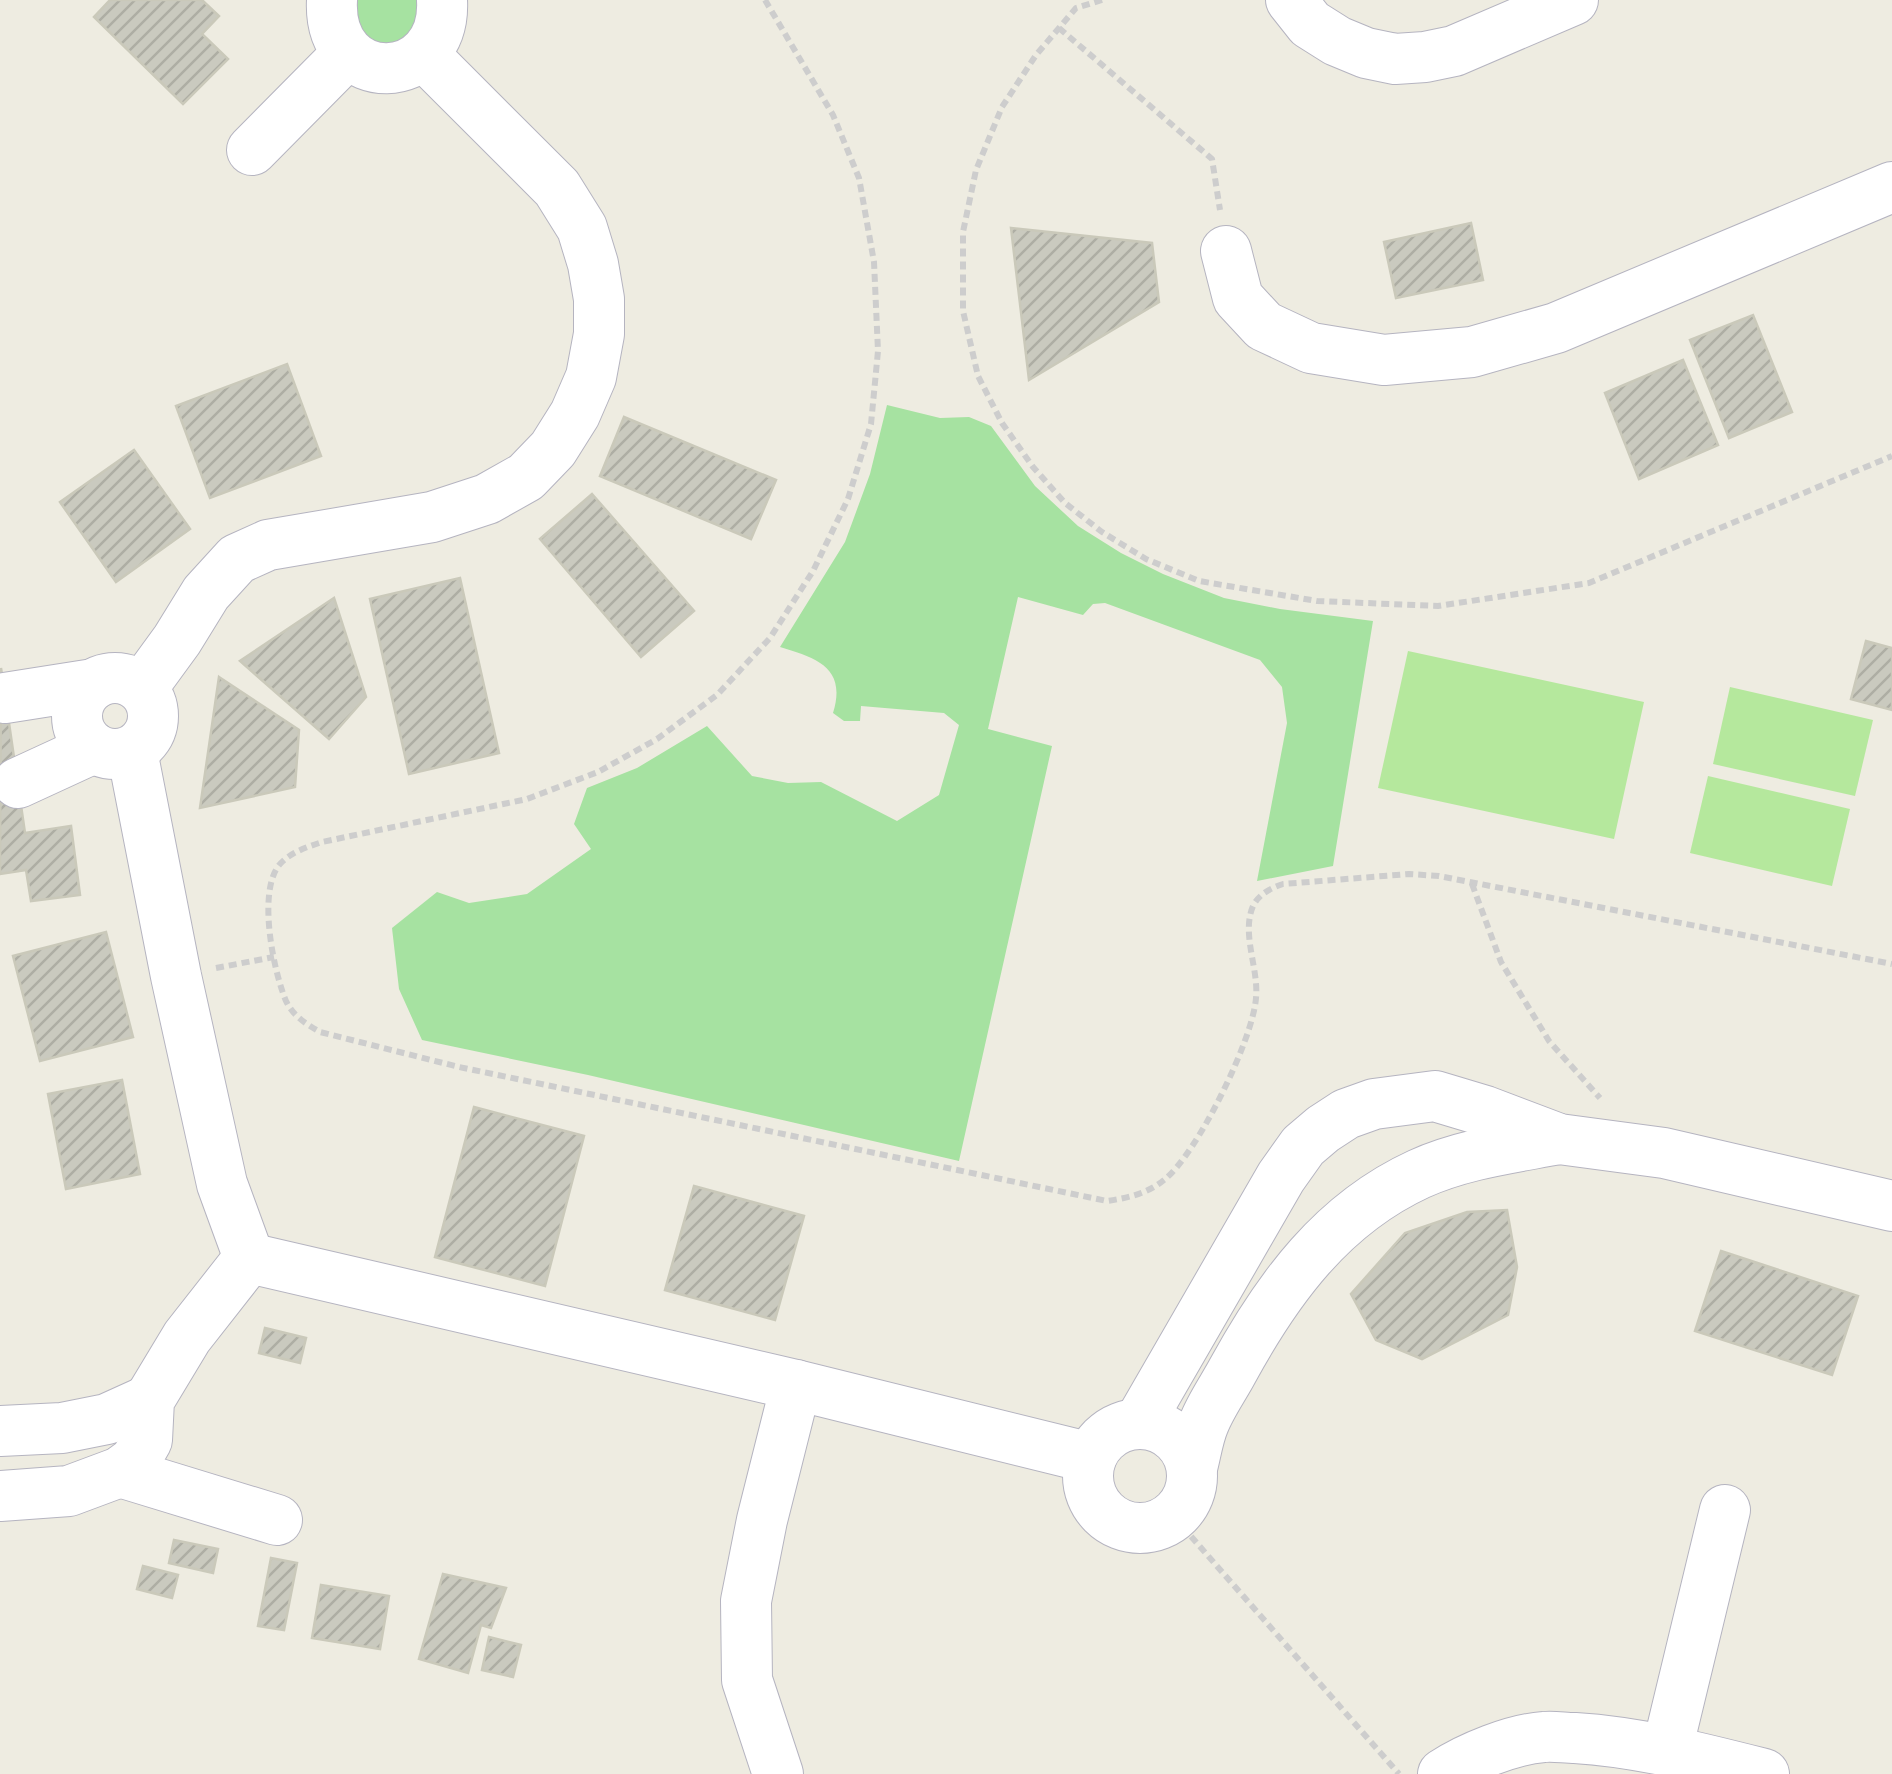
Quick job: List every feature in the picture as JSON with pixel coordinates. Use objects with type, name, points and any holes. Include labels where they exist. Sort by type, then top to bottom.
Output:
[{"type":"street","points":[[332,0],[331,19],[336,37],[348,53],[361,62],[394,68],[424,55],[436,40],[442,21],[442,0]]},
{"type":"street","points":[[1291,0],[1310,24],[1337,41],[1395,59],[1454,50],[1573,0]]},
{"type":"street","points":[[252,150],[348,53]]},
{"type":"street","points":[[112,750],[84,739],[76,716],[84,692],[118,686],[177,640],[206,593],[237,560],[268,545],[432,517],[487,499],[526,477],[553,450],[576,414],[591,377],[599,334],[600,299],[582,228],[557,188],[424,55]]},
{"type":"street","points":[[1226,252],[1238,298],[1264,326],[1311,348],[1384,360],[1472,352],[1556,328],[1892,187]]},
{"type":"street","points":[[6,698],[118,686],[153,710],[153,722],[142,744],[112,750],[18,783]]},
{"type":"street","points":[[112,750],[176,976],[222,1184],[250,1258]]},
{"type":"street","points":[[1139,1424],[1281,1177],[1304,1146],[1323,1129],[1346,1114],[1374,1104],[1435,1096],[1559,1138],[1664,1153],[1892,1206]]},
{"type":"street","points":[[1192,1468],[1187,1452],[1167,1431],[1139,1424],[1124,1426],[1098,1445],[1087,1476],[1098,1507],[1110,1520],[1125,1527],[1142,1529],[1174,1516],[1189,1494],[1204,1423],[1253,1334],[1277,1296],[1335,1229],[1372,1199],[1423,1172],[1453,1161],[1559,1138]]},
{"type":"street","points":[[250,1258],[1091,1458]]},
{"type":"street","points":[[0,1496],[69,1490],[120,1472],[135,1461],[148,1440],[148,1400],[187,1337],[250,1258]]},
{"type":"street","points":[[778,1774],[747,1680],[746,1602],[796,1385]]},
{"type":"street","points":[[0,1430],[62,1428],[107,1419],[148,1400]]},
{"type":"street","points":[[120,1472],[277,1520]]},
{"type":"street","points":[[1667,1750],[1725,1510]]},
{"type":"street","points":[[1443,1774],[1464,1760],[1543,1736],[1667,1750],[1764,1774]]},
{"type":"path","points":[[764,0],[833,115],[858,178],[874,262],[878,351],[871,424],[848,499],[813,571],[770,638],[716,695],[657,739],[598,772],[527,800],[322,842],[297,851],[280,864],[270,880],[268,898],[274,957],[287,1003],[301,1022],[320,1032],[459,1067],[1107,1201],[1135,1196],[1163,1181],[1185,1158],[1205,1126],[1243,1044],[1256,1000],[1249,921],[1254,904],[1270,889],[1294,882],[1409,874],[1439,876],[1892,964]]},
{"type":"path","points":[[1102,0],[1075,4],[1036,54],[1002,108],[976,170],[963,232],[963,312],[978,376],[1002,423],[1033,467],[1065,502],[1102,532],[1146,558],[1199,581],[1316,601],[1438,606],[1589,582],[1892,456]]},
{"type":"path","points":[[1059,28],[1212,158],[1226,252]]},
{"type":"path","points":[[1471,883],[1501,962],[1549,1041],[1612,1108]]},
{"type":"path","points":[[176,976],[274,957]]},
{"type":"path","points":[[1174,1516],[1399,1774]]},
{"type":"green space","points":[[352,0],[418,0],[420,13],[405,42],[370,45],[350,5]]},
{"type":"green space","points":[[887,405],[940,418],[969,417],[991,426],[1035,486],[1078,526],[1163,574],[1224,598],[1373,621],[1333,866],[1257,881],[1287,723],[1282,687],[1260,660],[1105,603],[1093,604],[1083,615],[1018,597],[988,729],[1052,746],[959,1161],[422,1040],[399,989],[392,928],[437,892],[469,903],[527,894],[591,849],[574,824],[587,788],[637,768],[707,726],[752,776],[788,783],[821,782],[897,821],[939,795],[959,725],[944,713],[861,706],[860,721],[844,721],[833,713],[836,685],[826,667],[780,647],[845,542],[870,474]]},
{"type":"green space","points":[[1408,651],[1644,702],[1614,839],[1378,788]]},
{"type":"green space","points":[[1730,687],[1873,720],[1855,796],[1713,764]]},
{"type":"green space","points":[[1708,776],[1850,809],[1832,886],[1690,853]]},
{"type":"building","points":[[110,0],[202,0],[219,16],[202,34],[228,59],[183,104],[94,17]]},
{"type":"building","points":[[1471,223],[1483,280],[1396,298],[1384,242]]},
{"type":"building","points":[[1011,228],[1152,243],[1159,302],[1029,380]]},
{"type":"building","points":[[1753,315],[1792,412],[1729,438],[1690,340]]},
{"type":"building","points":[[1683,360],[1718,445],[1639,479],[1605,393]]},
{"type":"building","points":[[287,364],[321,456],[210,498],[176,406]]},
{"type":"building","points":[[624,417],[776,480],[751,539],[600,476]]},
{"type":"building","points":[[134,450],[190,529],[116,582],[60,502]]},
{"type":"building","points":[[592,494],[694,611],[641,657],[540,539]]},
{"type":"building","points":[[460,578],[499,753],[409,774],[370,599]]},
{"type":"building","points":[[334,598],[366,697],[329,739],[240,661]]},
{"type":"building","points":[[1866,641],[1892,648],[1892,710],[1851,699]]},
{"type":"building","points":[[1,668],[25,833],[71,826],[80,895],[31,901],[26,870],[0,874]]},
{"type":"building","points":[[219,677],[299,730],[295,787],[200,808]]},
{"type":"building","points":[[106,932],[133,1037],[40,1061],[13,956]]},
{"type":"building","points":[[122,1080],[140,1174],[66,1189],[48,1094]]},
{"type":"building","points":[[474,1107],[584,1136],[545,1286],[435,1257]]},
{"type":"building","points":[[694,1186],[804,1216],[775,1320],[665,1290]]},
{"type":"building","points":[[1507,1210],[1517,1267],[1508,1315],[1422,1359],[1376,1340],[1351,1294],[1405,1233],[1467,1212]]},
{"type":"building","points":[[1721,1251],[1858,1296],[1832,1375],[1695,1331]]},
{"type":"building","points":[[265,1328],[306,1338],[300,1363],[259,1353]]},
{"type":"building","points":[[174,1540],[218,1549],[213,1573],[169,1563]]},
{"type":"building","points":[[271,1558],[297,1563],[284,1630],[258,1626]]},
{"type":"building","points":[[143,1566],[178,1575],[172,1598],[137,1589]]},
{"type":"building","points":[[443,1574],[506,1588],[491,1628],[481,1625],[468,1673],[419,1659]]},
{"type":"building","points":[[321,1585],[389,1596],[380,1649],[312,1638]]},
{"type":"building","points":[[489,1637],[521,1645],[513,1677],[482,1670]]}]
